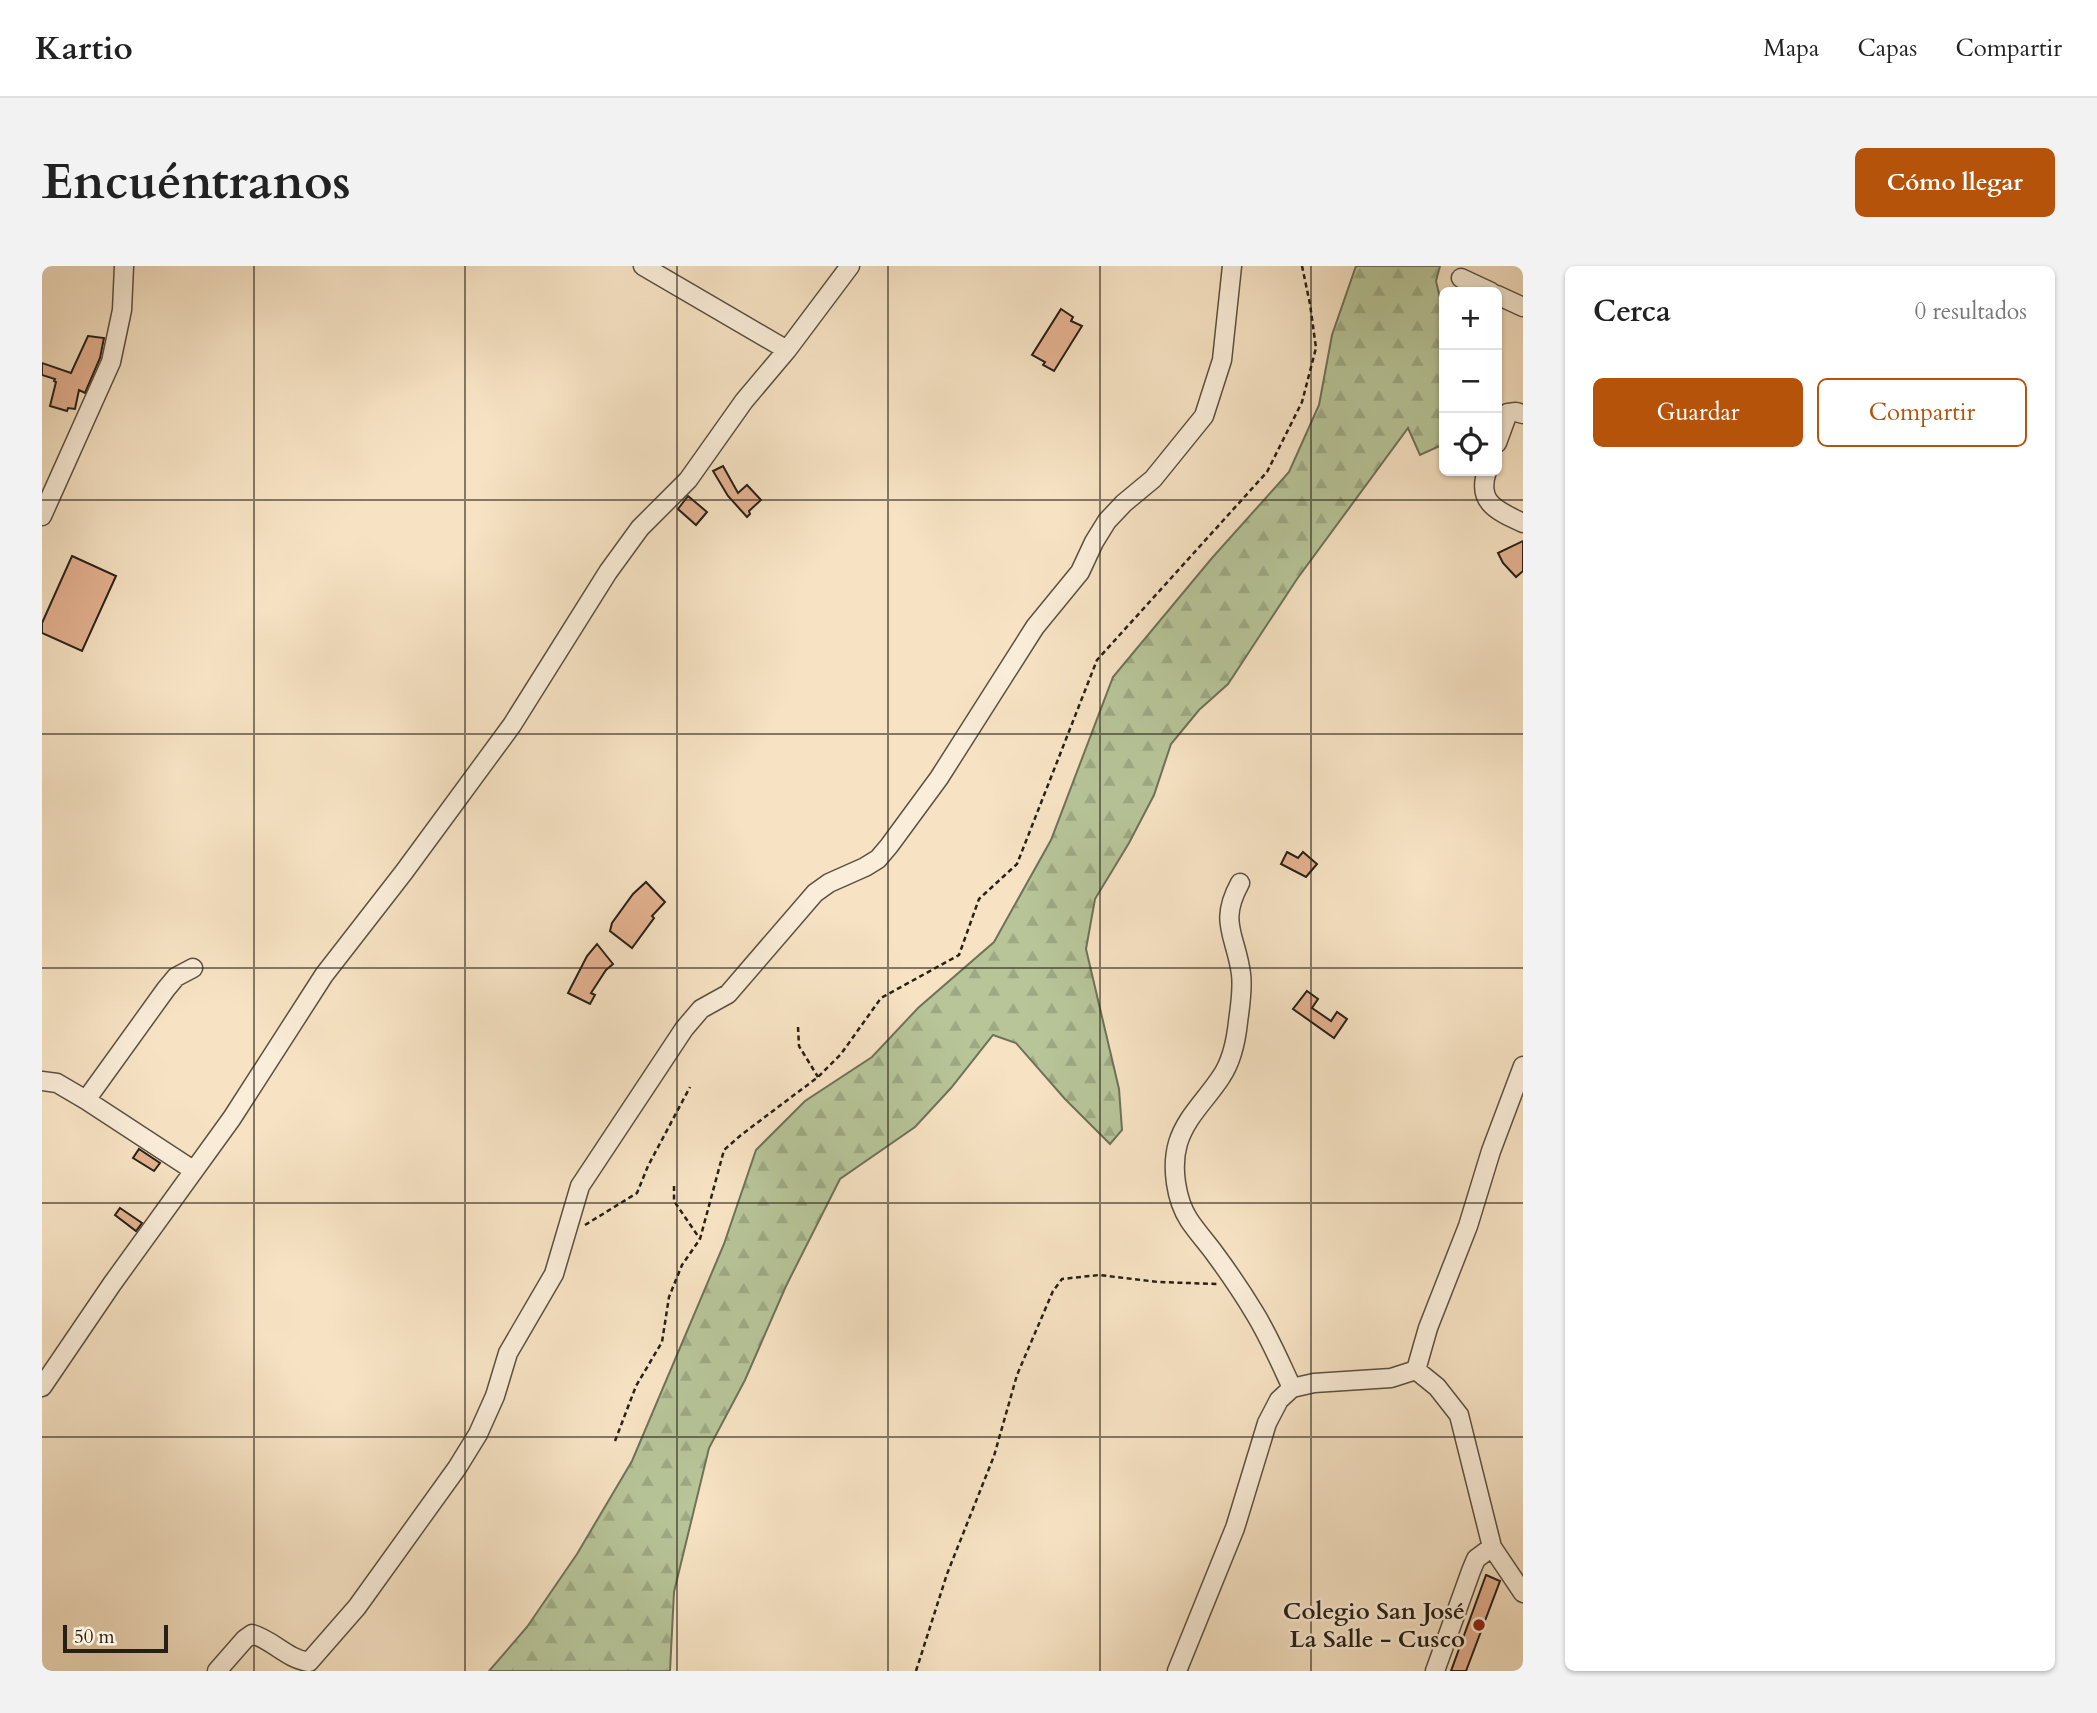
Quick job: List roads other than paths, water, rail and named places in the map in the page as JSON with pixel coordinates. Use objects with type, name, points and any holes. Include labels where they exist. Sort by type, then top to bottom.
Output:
[{"type":"street","points":[[42,516],[111,362],[122,310],[124,266]]},
{"type":"street","points":[[643,266],[787,350]]},
{"type":"street","points":[[42,1387],[112,1284],[232,1118],[324,975],[512,725],[608,572],[640,528],[688,480],[744,401],[787,350],[850,266]]},
{"type":"street","points":[[217,1671],[252,1634],[262,1637],[298,1661],[309,1662],[365,1597],[457,1468],[478,1434],[495,1396],[508,1353],[554,1274],[567,1235],[571,1209],[580,1186],[684,1029],[701,1009],[728,994],[816,893],[836,879],[878,859],[939,778],[1035,627],[1080,572],[1107,521],[1160,472],[1204,416],[1222,360],[1232,266]]},
{"type":"street","points":[[1461,278],[1480,287]]},
{"type":"street","points":[[1502,297],[1523,307]]},
{"type":"street","points":[[1502,429],[1508,413],[1523,414]]},
{"type":"street","points":[[1485,476],[1483,483],[1488,502],[1495,510],[1523,523]]},
{"type":"street","points":[[1240,883],[1232,897],[1228,916],[1242,987],[1237,1032],[1230,1060],[1222,1076],[1182,1130],[1177,1147],[1175,1172],[1188,1219],[1238,1287],[1269,1337],[1292,1388]]},
{"type":"street","points":[[86,1100],[166,989],[176,977],[193,968]]},
{"type":"street","points":[[1416,1370],[1428,1328],[1468,1226],[1491,1151],[1523,1066]]},
{"type":"street","points":[[42,1081],[57,1083],[86,1100],[193,1170]]},
{"type":"street","points":[[1177,1671],[1235,1528],[1267,1423],[1279,1400],[1292,1388],[1314,1383],[1391,1378],[1416,1370]]},
{"type":"street","points":[[1416,1370],[1437,1387],[1459,1415],[1492,1547],[1523,1593]]},
{"type":"street","points":[[1435,1671],[1476,1559],[1492,1547]]},
{"type":"place","name":"Colegio San José La Salle - Cusco","points":[[1479,1625]]}]
